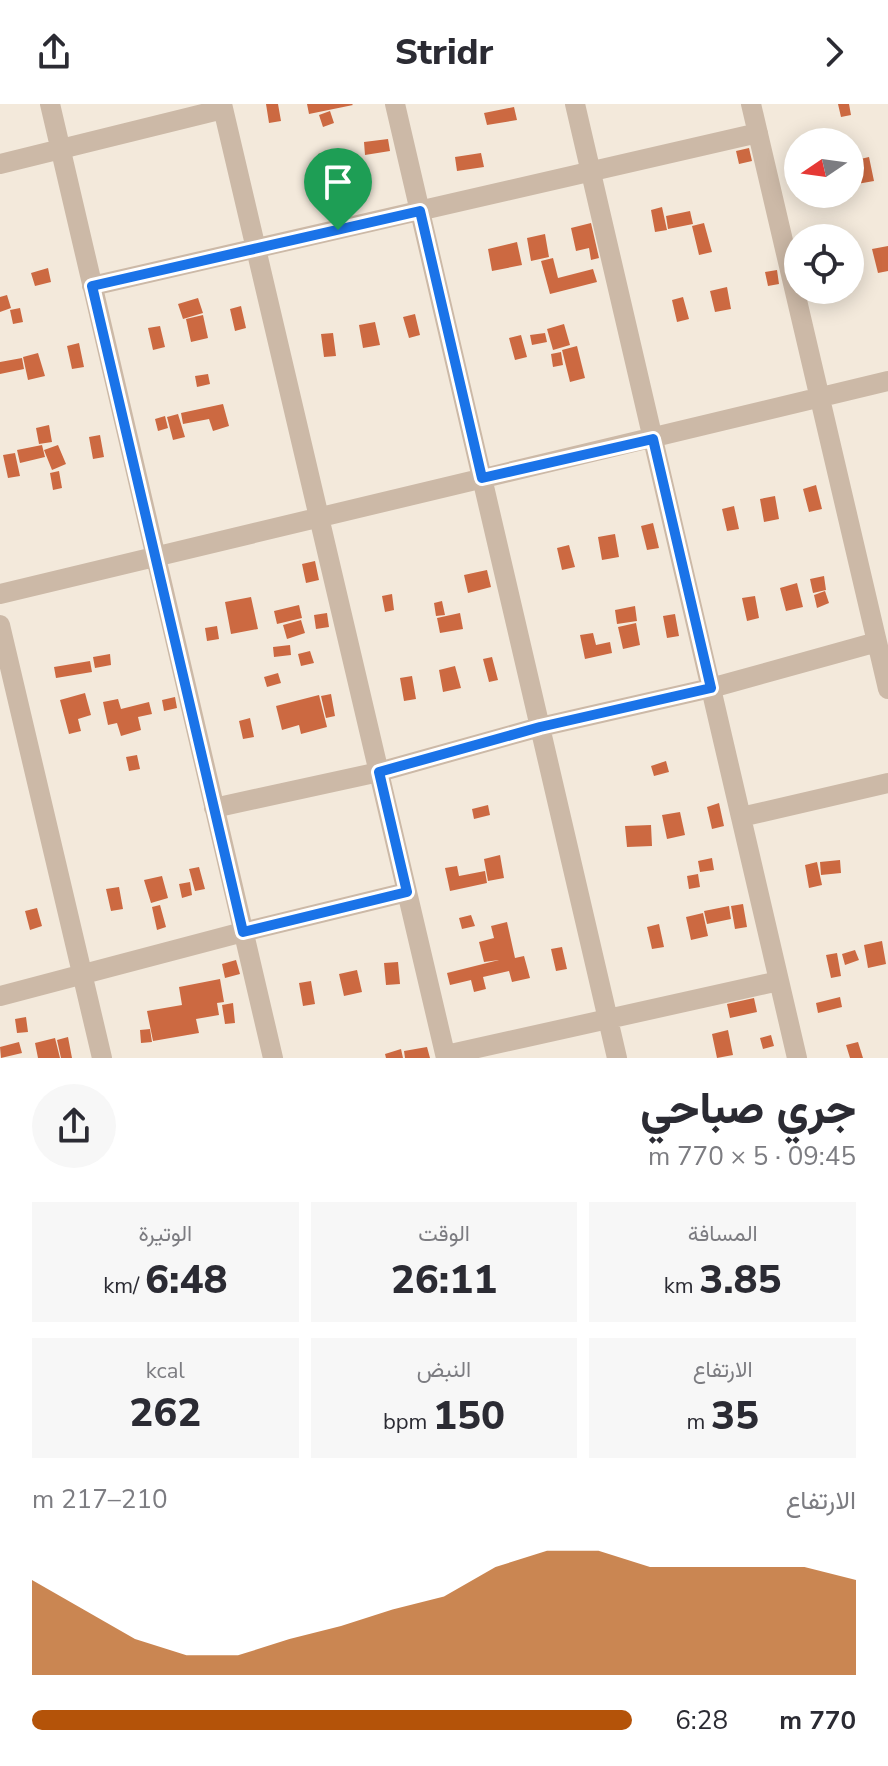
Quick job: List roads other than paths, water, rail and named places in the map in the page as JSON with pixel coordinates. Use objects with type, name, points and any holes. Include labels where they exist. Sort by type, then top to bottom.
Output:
[{"type":"street","points":[[50,104],[273,1058]]},
{"type":"street","points":[[395,104],[617,1058]]},
{"type":"street","points":[[575,104],[797,1058]]},
{"type":"street","points":[[751,104],[888,689]]},
{"type":"street","points":[[0,164],[222,106],[446,1056],[779,981]]},
{"type":"street","points":[[92,286],[758,133]]},
{"type":"street","points":[[0,594],[888,381]]},
{"type":"street","points":[[0,625],[102,1058]]},
{"type":"street","points":[[214,808],[379,772],[540,727],[711,688],[877,642]]},
{"type":"street","points":[[741,817],[888,783]]},
{"type":"street","points":[[0,996],[407,892]]}]
